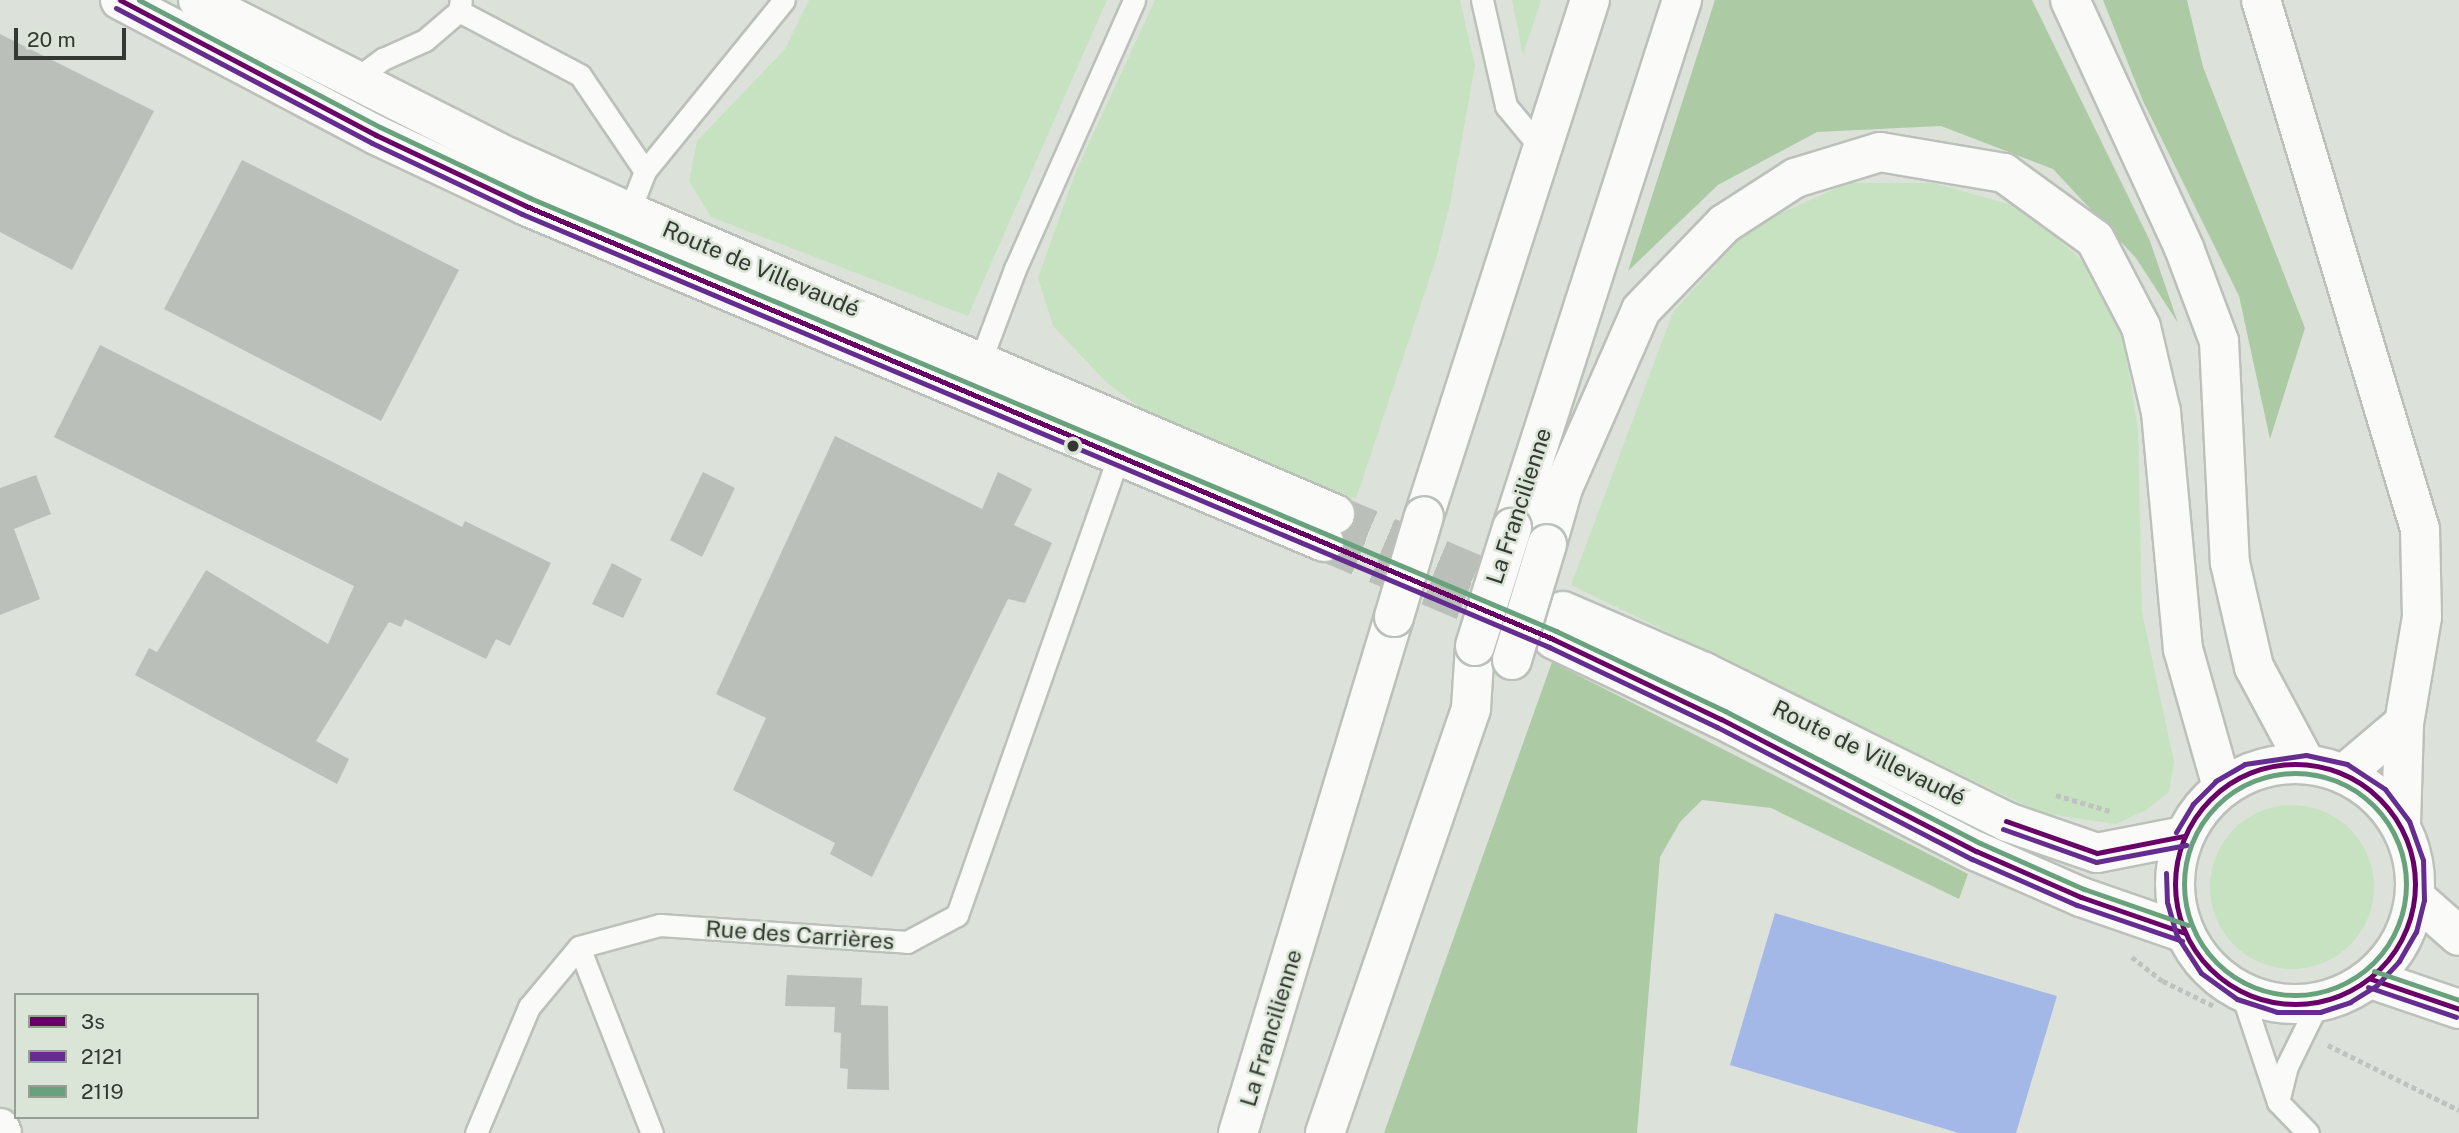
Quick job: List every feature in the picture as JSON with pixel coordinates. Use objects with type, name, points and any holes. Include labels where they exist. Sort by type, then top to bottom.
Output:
[{"type":"main road","name":"Route de Villevaudé","points":[[120,0],[376,135],[526,206],[1118,457],[1329,528],[981,362],[629,212],[497,152],[198,0]]},
{"type":"main road","name":"La Francilienne","points":[[1238,1133],[1424,516],[1540,147],[1590,0]]},
{"type":"main road","name":"La Francilienne","points":[[1325,1133],[1471,708],[1475,646],[1682,0]]},
{"type":"main road","points":[[2070,0],[2184,248],[2219,341],[2230,563],[2254,667],[2306,764]]},
{"type":"main road","points":[[2261,0],[2420,530],[2422,617],[2404,723],[2401,826]]},
{"type":"main road","points":[[1471,708],[1511,660],[1563,488],[1640,310],[1724,224],[1795,178],[1880,152],[2004,173],[2095,239],[2141,327],[2161,412],[2183,649],[2222,787]]},
{"type":"main road","name":"Route de Villevaudé","points":[[2184,835],[2097,853],[2007,821],[1704,672],[1558,625],[1721,719],[1976,851],[2081,897],[2185,933]]},
{"type":"main road","points":[[2345,773],[2404,723]]},
{"type":"main road","points":[[2306,764],[2345,773],[2379,796],[2401,826],[2414,861],[2416,898],[2408,928],[2392,956],[2371,979],[2318,1003],[2278,1003],[2241,991],[2208,967],[2185,933],[2175,901],[2175,868],[2184,835],[2200,809],[2222,787],[2248,772],[2306,764]]},
{"type":"main road","points":[[2416,898],[2459,936]]},
{"type":"main road","points":[[2371,979],[2459,1009]]},
{"type":"main road","points":[[0,1128],[2,1133]]},
{"type":"lane","points":[[629,212],[645,171],[784,0]]},
{"type":"lane","points":[[981,362],[1020,256],[1134,0]]},
{"type":"lane","points":[[1482,0],[1506,106],[1540,147]]},
{"type":"lane","points":[[356,79],[383,59],[425,40],[460,6],[580,75],[645,171]]},
{"type":"lane","name":"Rue des Carrières","points":[[579,947],[660,925],[907,942],[957,915],[1118,457]]},
{"type":"lane","points":[[476,1133],[528,1007],[579,947],[652,1133]]},
{"type":"lane","points":[[2241,991],[2278,1102],[2308,1133]]},
{"type":"lane","points":[[2278,1102],[2287,1066],[2318,1003]]},
{"type":"green space","points":[[809,0],[1107,0],[968,316],[711,217],[689,181],[697,141],[785,49]]},
{"type":"green space","points":[[1155,0],[1460,0],[1475,66],[1450,204],[1436,259],[1356,499],[1147,413],[1107,383],[1053,326],[1038,278],[1076,171]]},
{"type":"green space","points":[[1512,0],[1541,0],[1523,55]]},
{"type":"green space","points":[[1715,0],[2032,0],[2150,241],[2178,323],[2136,258],[2053,169],[1941,126],[1817,132],[1718,185],[1628,271]]},
{"type":"green space","points":[[2103,0],[2187,0],[2203,67],[2305,328],[2270,439],[2239,296],[2143,101]]},
{"type":"green space","points":[[1848,183],[1933,183],[2020,207],[2094,270],[2125,346],[2138,430],[2142,612],[2174,762],[2169,792],[2146,810],[2116,824],[2041,813],[1571,585],[1673,312],[1750,227]]},
{"type":"green space","points":[[1552,662],[1968,874],[1959,899],[1771,808],[1702,800],[1680,822],[1660,857],[1637,1133],[1384,1133]]},
{"type":"green space","points":[[2292,805],[2324,811],[2350,829],[2368,855],[2374,887],[2368,919],[2350,945],[2324,963],[2292,969],[2260,963],[2234,945],[2216,919],[2210,887],[2216,855],[2234,829],[2260,811]]},
{"type":"water","points":[[1775,913],[2057,996],[2016,1133],[1959,1133],[1730,1065]]},
{"type":"building","points":[[0,34],[154,111],[72,270],[0,232]]},
{"type":"building","points":[[242,160],[459,270],[381,421],[164,309]]},
{"type":"building","points":[[100,345],[462,527],[465,521],[551,563],[510,646],[496,639],[486,659],[405,619],[401,627],[389,622],[316,741],[349,759],[337,784],[135,675],[149,648],[157,652],[206,570],[328,644],[354,586],[54,437]]},
{"type":"building","points":[[835,436],[982,509],[998,472],[1032,489],[1014,525],[1052,543],[1025,603],[1008,599],[872,877],[830,854],[835,843],[733,790],[766,718],[716,694]]},
{"type":"building","points":[[703,472],[735,488],[702,557],[670,540]]},
{"type":"building","points":[[36,475],[51,514],[14,529],[40,599],[0,615],[0,488]]},
{"type":"building","points":[[612,563],[642,579],[623,618],[592,604]]},
{"type":"building","points":[[787,975],[862,978],[861,1005],[888,1006],[889,1090],[847,1089],[848,1069],[840,1068],[841,1033],[834,1032],[835,1007],[785,1006]]},
{"type":"tunnel","points":[[1335,514],[1525,595]]},
{"type":"tunnel","points":[[1324,542],[1553,639]]},
{"type":"transit line","name":"3s","points":[[120,0],[376,135],[526,206],[1553,639],[1721,719],[1976,851],[2081,897],[2185,933]]},
{"type":"transit line","name":"2119","points":[[139,0],[380,127],[530,198],[1556,631],[1725,711],[1980,843],[2084,889],[2188,925]]},
{"type":"transit line","name":"2121","points":[[116,8],[372,143],[522,214],[1549,647],[1717,727],[1972,859],[2077,905],[2182,941]]},
{"type":"transit line","name":"2121","points":[[2166,873],[2167,902],[2177,936],[2201,973],[2237,999],[2277,1012],[2320,1012],[2350,1002],[2376,986],[2399,961],[2416,932],[2424,900],[2423,860],[2409,821],[2385,789],[2347,764],[2306,755],[2245,764],[2216,781],[2193,804],[2176,832]]},
{"type":"transit line","name":"3s","points":[[2283,764],[2307,764],[2352,778],[2380,799],[2395,817],[2406,838],[2413,861],[2415,884],[2413,907],[2406,930],[2395,951],[2380,969],[2352,990],[2330,999],[2307,1004],[2283,1004],[2238,990],[2219,977],[2202,960],[2189,941],[2180,919],[2175,896],[2175,872],[2189,827],[2202,808],[2219,791],[2238,778],[2260,769],[2283,764]]},
{"type":"transit line","name":"2119","points":[[2306,773],[2338,781],[2357,791],[2374,805],[2388,822],[2398,841],[2406,884],[2398,927],[2388,946],[2374,963],[2357,977],[2327,991],[2284,995],[2263,991],[2233,977],[2209,955],[2188,916],[2184,873],[2188,852],[2202,822],[2224,798],[2263,777],[2306,773]]},
{"type":"transit line","name":"3s","points":[[2006,821],[2097,853],[2184,836]]},
{"type":"transit line","name":"2121","points":[[2003,829],[2096,862],[2186,845]]},
{"type":"transit line","name":"2119","points":[[2374,971],[2459,1000]]},
{"type":"transit line","name":"3s","points":[[2371,979],[2459,1009]]},
{"type":"transit line","name":"2121","points":[[2368,987],[2456,1017]]}]
